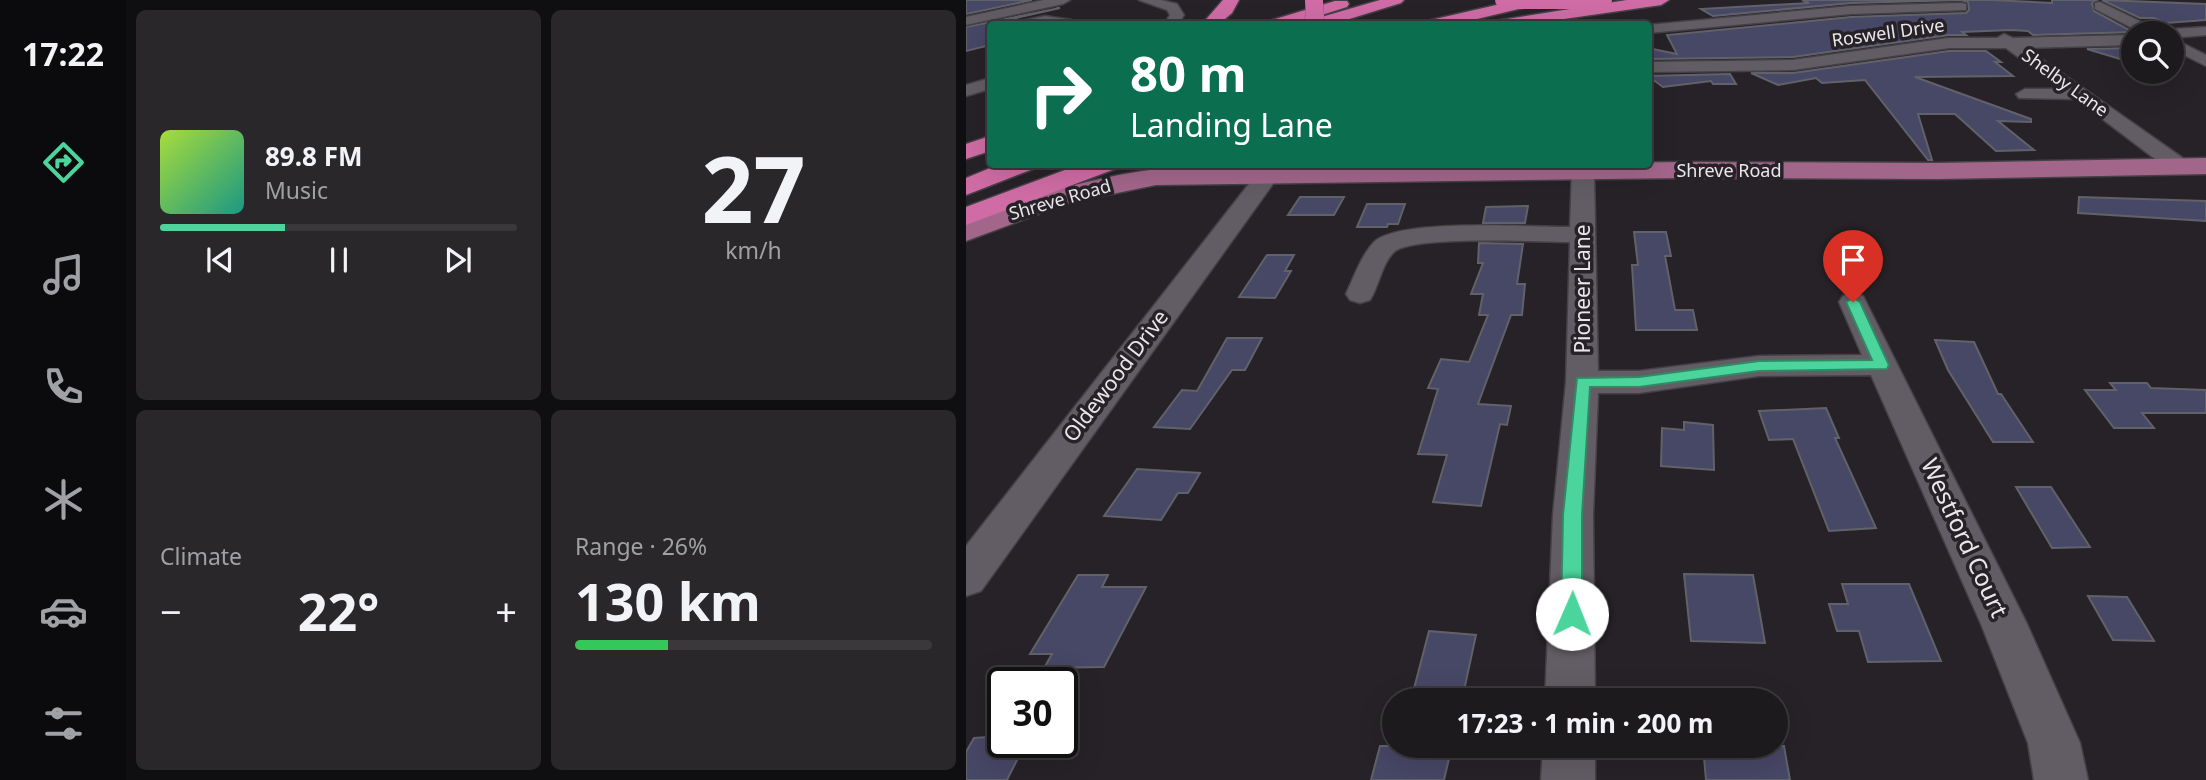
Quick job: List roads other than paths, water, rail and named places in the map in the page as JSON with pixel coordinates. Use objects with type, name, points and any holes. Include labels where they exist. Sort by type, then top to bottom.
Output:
[{"type":"highway","points":[[1213,21],[1226,10],[1231,0]]},
{"type":"highway","points":[[1287,21],[1353,0]]},
{"type":"highway","points":[[1504,0],[1603,0]]},
{"type":"highway","points":[[1450,21],[1539,0]]},
{"type":"highway","points":[[1551,0],[1597,0]]},
{"type":"highway","points":[[1496,21],[1584,0]]},
{"type":"highway","points":[[1313,21],[1314,1]]},
{"type":"highway","points":[[1522,21],[1562,13],[1680,2]]},
{"type":"highway","points":[[1330,21],[1405,3]]},
{"type":"highway","points":[[1370,21],[1405,3]]},
{"type":"highway","points":[[1564,21],[1657,3]]},
{"type":"highway","points":[[966,170],[987,162]]},
{"type":"highway","points":[[966,187],[1014,168]]},
{"type":"highway","points":[[966,205],[1060,168]]},
{"type":"highway","points":[[966,217],[1095,168]]},
{"type":"main road","name":"Shreve Road","points":[[966,232],[1047,199],[1104,185],[1156,177],[1242,172],[1573,169],[1938,171],[2206,166]]},
{"type":"street","points":[[966,21],[1063,0]]},
{"type":"street","points":[[1146,0],[1172,7],[1177,15],[1173,21]]},
{"type":"street","points":[[1652,29],[1851,10],[1956,4]]},
{"type":"street","name":"Shelby Lane","points":[[1956,4],[2179,166]]},
{"type":"street","points":[[2100,6],[2129,21]]},
{"type":"street","points":[[2184,33],[2206,31]]},
{"type":"street","name":"Roswell Drive","points":[[1652,67],[1793,65],[1926,45],[2121,40]]},
{"type":"street","points":[[2184,49],[2206,61]]},
{"type":"street","points":[[967,89],[987,84]]},
{"type":"street","points":[[2025,94],[2081,94]]},
{"type":"street","name":"Pioneer Lane","points":[[1570,688],[1573,515],[1582,382],[1583,235],[1573,169]]},
{"type":"street","name":"Oldewood Drive","points":[[966,578],[1242,172]]},
{"type":"street","points":[[1360,294],[1385,246],[1400,238],[1484,234],[1583,235]]},
{"type":"street","name":"Westford Court","points":[[1853,302],[2004,624],[2054,743],[2061,780]]},
{"type":"street","points":[[1582,382],[1639,382],[1759,366],[1882,365]]},
{"type":"street","points":[[1568,780],[1569,758]]}]
